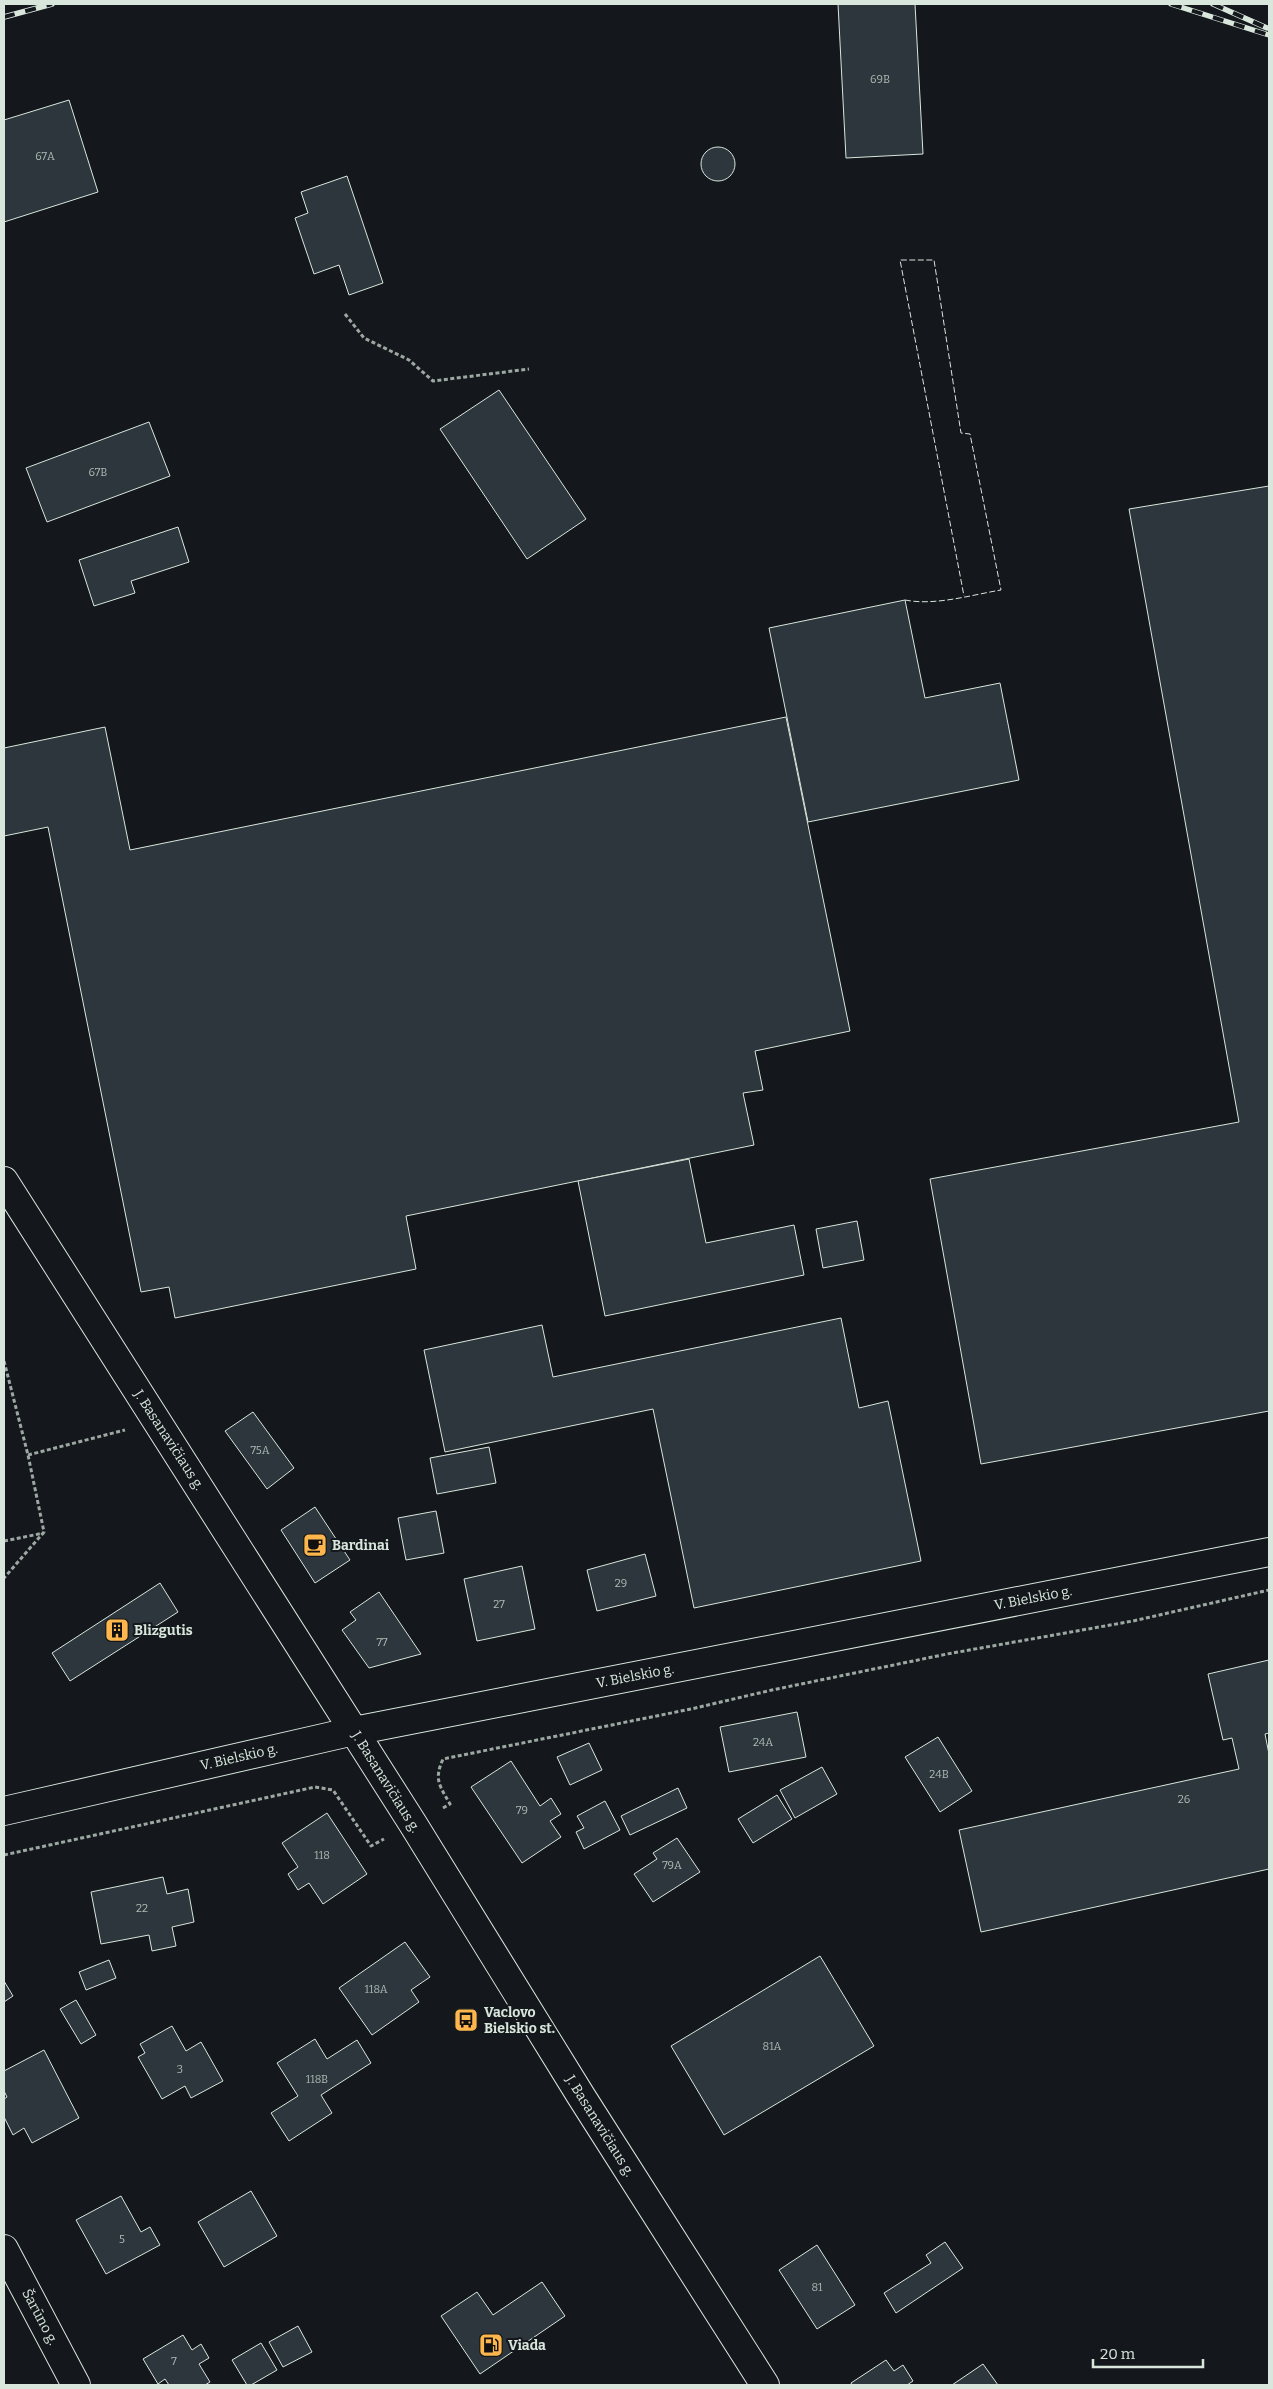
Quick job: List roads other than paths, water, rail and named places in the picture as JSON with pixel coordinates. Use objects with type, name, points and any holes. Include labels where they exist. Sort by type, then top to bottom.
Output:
[{"type":"street","name":"J. Basanavičiaus g.","points":[[4,1181],[354,1731],[586,2104],[765,2385]]},
{"type":"street","name":"V. Bielskio g.","points":[[4,1811],[354,1731],[1269,1552]]},
{"type":"street","name":"Šarūno g.","points":[[4,2249],[76,2385]]},
{"type":"railway","points":[[4,17],[52,4]]},
{"type":"railway","points":[[1171,4],[1269,35]]},
{"type":"railway","points":[[1213,4],[1267,28]]},
{"type":"place","name":"Bardinai","points":[[315,1545]]},
{"type":"place","name":"Blizgutis","points":[[117,1630]]},
{"type":"place","name":"Vaclovo Bielskio st.","points":[[466,2020]]},
{"type":"place","name":"Viada","points":[[491,2345]]}]
